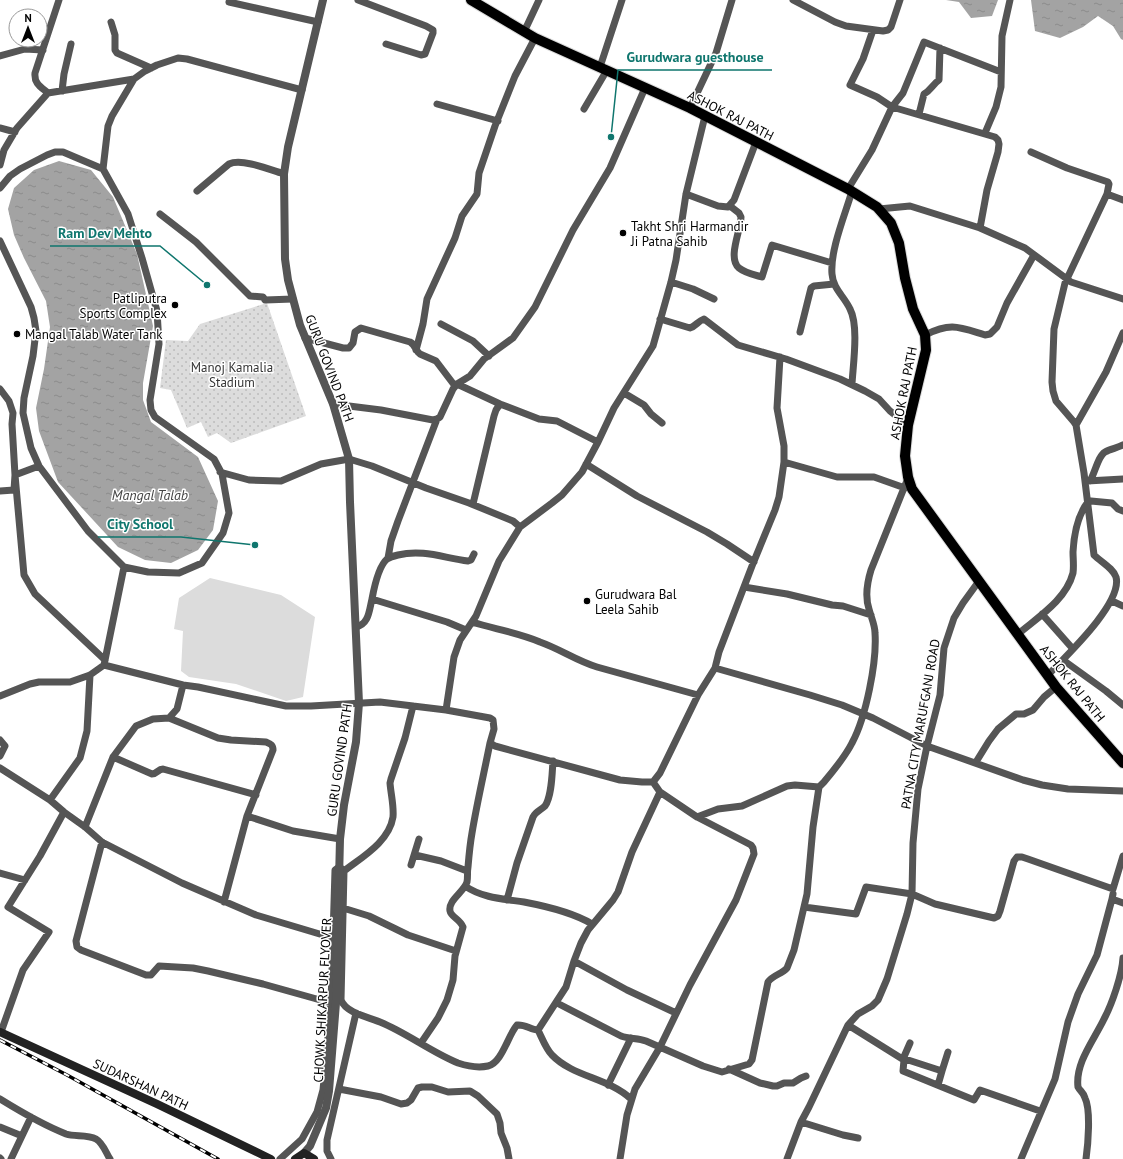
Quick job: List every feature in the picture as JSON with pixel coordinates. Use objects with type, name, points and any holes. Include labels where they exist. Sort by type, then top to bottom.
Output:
[{"type":"main road","name":"ASHOK RAJ PATH","points":[[471,0],[535,38],[690,108],[850,190],[879,209],[891,223],[899,243],[905,278],[913,309],[925,335],[926,350],[908,426],[905,456],[908,477],[915,494],[1056,687],[1123,763]]},
{"type":"main road","name":"SUDARSHAN PATH","points":[[0,1032],[157,1104],[271,1159]]},
{"type":"main road","name":"CHOWK SHIKARPUR FLYOVER","points":[[295,1159],[304,1153]]},
{"type":"main road","points":[[304,1153],[314,1159]]},
{"type":"street","points":[[48,93],[36,84],[35,74],[59,0]]},
{"type":"street","name":"GURU GOVIND PATH","points":[[323,0],[288,147],[284,174],[285,259],[288,280],[300,325],[333,404],[349,459],[359,703],[356,742],[344,805],[340,839],[341,869]]},
{"type":"street","points":[[358,0],[433,30],[425,54],[421,55],[386,44]]},
{"type":"street","points":[[524,32],[539,0]]},
{"type":"street","points":[[584,109],[604,68],[622,0]]},
{"type":"street","points":[[690,108],[716,53],[732,0]]},
{"type":"street","points":[[793,0],[835,22],[846,26],[883,31],[888,30],[891,27],[900,0]]},
{"type":"street","points":[[985,133],[996,107],[1000,87],[1002,36],[1010,0]]},
{"type":"street","points":[[229,2],[318,22]]},
{"type":"street","points":[[111,22],[115,35],[115,50],[117,53],[151,68]]},
{"type":"street","points":[[873,30],[863,59],[850,85],[877,97],[892,107],[985,133],[995,137],[998,140],[999,144],[987,190],[980,228]]},
{"type":"street","points":[[416,350],[423,324],[427,299],[455,238],[462,216],[477,194],[479,173],[498,121],[515,76],[535,38]]},
{"type":"street","points":[[852,384],[855,345],[851,309],[834,284],[832,276],[834,251],[850,190],[875,144],[892,107],[903,93],[924,42],[1001,72]]},
{"type":"street","points":[[62,91],[64,74],[71,44]]},
{"type":"street","points":[[919,114],[924,94],[929,91],[934,83],[939,80],[940,48]]},
{"type":"street","points":[[0,56],[25,49],[43,50]]},
{"type":"street","points":[[0,241],[31,307],[34,318],[36,331],[33,356],[24,398],[23,413],[32,448],[39,466],[88,531],[124,567],[148,572],[179,573],[202,563],[223,533],[229,513],[220,472],[214,459],[155,417],[151,410],[150,400],[159,344],[157,311],[128,214],[103,169],[108,126],[112,116],[134,79],[145,71],[173,59],[188,59],[302,90]]},
{"type":"street","points":[[0,165],[2,151],[32,110],[48,93],[134,79]]},
{"type":"street","points":[[356,627],[362,626],[365,623],[380,570],[388,558],[392,541],[412,483],[437,419],[440,417],[450,393],[456,385],[470,376],[489,356],[513,338],[540,299],[573,230],[610,168],[645,88]]},
{"type":"street","points":[[436,104],[498,121]]},
{"type":"street","points":[[446,710],[454,656],[460,640],[472,622],[480,606],[499,561],[520,527],[562,495],[579,475],[598,442],[614,408],[653,346],[676,260],[686,194],[705,116]]},
{"type":"street","points":[[0,128],[15,132]]},
{"type":"street","points":[[686,194],[725,208],[730,206],[734,200],[756,142]]},
{"type":"street","points":[[0,188],[10,176],[20,169],[54,152],[63,152],[103,169]]},
{"type":"street","points":[[1030,152],[1067,168],[1108,182],[1109,188],[1067,279],[1054,329],[1052,382],[1056,401],[1076,425],[1088,481],[1088,502],[1094,555],[1119,576],[1112,601],[1095,626],[1048,675]]},
{"type":"street","points":[[197,191],[229,164],[236,162],[243,162],[284,174]]},
{"type":"street","points":[[1107,194],[1123,200]]},
{"type":"street","points":[[730,206],[739,213],[741,217],[734,253],[735,264],[739,269],[762,277],[772,245],[832,263]]},
{"type":"street","points":[[879,209],[910,206],[980,228],[1025,248],[1072,282],[1123,299]]},
{"type":"street","points":[[160,214],[196,242],[250,296],[263,297],[265,300],[293,299]]},
{"type":"street","points":[[925,335],[941,328],[952,326],[986,335],[990,334],[997,327],[1007,302],[1034,255]]},
{"type":"street","points":[[671,282],[693,289],[714,299]]},
{"type":"street","points":[[800,332],[811,288],[814,286],[834,284]]},
{"type":"street","points":[[660,319],[690,328],[700,320],[704,319],[738,345],[780,357],[852,384],[879,399],[890,411],[908,426]]},
{"type":"street","points":[[441,324],[473,341],[489,356]]},
{"type":"street","points":[[305,338],[343,348],[349,348],[353,343],[355,332],[361,328],[410,342],[415,345],[416,350],[420,354],[436,361],[456,385],[539,419],[557,420],[598,442]]},
{"type":"street","points":[[1076,425],[1106,372],[1123,333]]},
{"type":"street","points":[[653,782],[660,773],[698,695],[715,668],[719,652],[779,497],[784,462],[784,446],[777,408],[780,357]]},
{"type":"street","points":[[0,389],[9,401],[13,413],[12,424],[15,474],[24,575],[35,594],[105,663],[183,685],[198,686],[286,706],[380,702],[446,710],[490,718],[493,720],[494,730],[474,822],[467,870],[467,881],[450,907],[452,915],[459,920],[463,927],[456,951],[453,980],[441,1014],[421,1043]]},
{"type":"street","points":[[624,393],[644,405],[651,414],[662,423]]},
{"type":"street","points":[[333,404],[381,410],[433,420],[437,419]]},
{"type":"street","points":[[474,504],[494,416],[500,404]]},
{"type":"street","points":[[1088,481],[1096,470],[1100,456],[1123,445]]},
{"type":"street","points":[[220,472],[249,480],[281,481],[321,464],[349,459],[372,466],[412,483],[474,504],[513,521],[520,527]]},
{"type":"street","points":[[784,462],[837,478],[874,478],[905,488]]},
{"type":"street","points":[[586,464],[650,504],[707,532],[754,562]]},
{"type":"street","points":[[15,474],[39,466]]},
{"type":"street","points":[[0,491],[14,490],[15,474]]},
{"type":"street","points":[[556,1003],[626,1038],[646,1040],[660,1048],[722,1072],[729,1069],[746,1066],[752,1060],[766,988],[771,979],[784,972],[787,968],[794,950],[809,883],[813,827],[819,787],[852,743],[864,715],[875,651],[875,629],[868,604],[867,589],[869,577],[905,488],[908,477]]},
{"type":"street","points":[[1088,481],[1123,480]]},
{"type":"street","points":[[1018,634],[1060,597],[1070,580],[1073,571],[1075,532],[1080,513],[1088,502],[1112,503],[1118,509],[1123,511]]},
{"type":"street","points":[[388,558],[408,553],[425,552],[468,561],[471,560],[474,554]]},
{"type":"street","points":[[0,696],[35,683],[70,682],[90,675],[105,663],[124,567]]},
{"type":"street","name":"PATNA CITY MARUFGANJ ROAD","points":[[787,1159],[801,1122],[848,1025],[858,1014],[872,1006],[882,994],[896,952],[912,894],[913,843],[918,789],[926,746],[938,706],[944,648],[949,630],[963,603],[979,581]]},
{"type":"street","points":[[744,587],[787,594],[832,605],[843,606],[871,615]]},
{"type":"street","points":[[372,599],[447,622],[466,630]]},
{"type":"street","points":[[1112,601],[1123,606]]},
{"type":"street","points":[[1042,614],[1073,649]]},
{"type":"street","points":[[472,622],[539,641],[587,664],[698,695]]},
{"type":"street","points":[[1063,660],[1123,705]]},
{"type":"street","points":[[715,668],[820,698],[864,715],[926,746],[1042,785],[1068,789],[1123,791]]},
{"type":"street","points":[[50,800],[80,758],[87,731],[90,675]]},
{"type":"street","points":[[169,718],[177,709],[183,685]]},
{"type":"street","points":[[976,762],[998,729],[1016,714],[1024,714],[1033,710],[1044,697],[1056,687]]},
{"type":"street","points":[[280,1159],[302,1140],[317,1112],[323,1090],[331,1003],[335,870],[341,869],[377,846],[391,824],[393,812],[390,784],[414,706]]},
{"type":"street","points":[[85,827],[113,757],[136,726],[153,719],[169,718],[218,738],[271,743],[273,750],[247,816],[224,902]]},
{"type":"street","points":[[0,740],[5,746],[0,756]]},
{"type":"street","points":[[490,743],[620,780],[653,782]]},
{"type":"street","points":[[113,757],[152,774],[159,769],[163,769],[256,795]]},
{"type":"street","points":[[507,900],[514,871],[533,816],[544,806],[549,795],[553,761]]},
{"type":"street","points":[[0,768],[50,800],[102,842],[182,883],[256,915],[333,938]]},
{"type":"street","points":[[620,1159],[626,1115],[631,1099],[642,1077],[660,1048],[676,1012],[736,900],[754,854],[751,845],[697,817],[660,792],[653,782]]},
{"type":"street","points":[[697,817],[718,810],[742,806],[787,786],[795,785],[819,787]]},
{"type":"street","points":[[538,1030],[569,980],[581,943],[592,924],[618,892],[632,852],[660,792]]},
{"type":"street","points":[[0,1032],[23,970],[50,932],[8,907],[40,856],[64,812]]},
{"type":"street","points":[[247,816],[293,831],[340,839]]},
{"type":"street","points":[[412,865],[419,839]]},
{"type":"street","points":[[102,842],[76,941],[77,947],[81,950],[146,975],[151,975],[159,966],[193,968],[263,984],[331,1003]]},
{"type":"street","points":[[415,855],[441,861],[467,870]]},
{"type":"street","points":[[804,907],[856,914],[866,888],[912,894],[935,904],[994,918],[998,916],[1000,911],[1014,861],[1017,857],[1022,856],[1114,889]]},
{"type":"street","points":[[1021,1159],[1040,1111],[1049,1094],[1068,1022],[1078,994],[1091,969],[1100,945],[1123,856]]},
{"type":"street","points":[[341,869],[343,908],[341,1000],[344,1006],[356,1013],[381,1022],[459,1063],[476,1066],[488,1066],[497,1061],[518,1025],[521,1024],[534,1030],[538,1030]]},
{"type":"street","name":"CHOWK SHIKARPUR FLYOVER","points":[[304,1153],[310,1146],[326,1108],[329,1091],[336,1003],[339,885],[341,869]]},
{"type":"street","points":[[0,873],[25,880]]},
{"type":"street","points":[[465,886],[474,892],[485,896],[527,903],[571,914],[592,924]]},
{"type":"street","points":[[1112,899],[1123,903]]},
{"type":"street","points":[[343,908],[369,916],[408,935],[456,951]]},
{"type":"street","points":[[1086,1159],[1088,1128],[1087,1104],[1083,1093],[1078,1087],[1078,1078],[1084,1057],[1110,1006],[1123,958]]},
{"type":"street","points":[[574,961],[643,998],[676,1012]]},
{"type":"street","points":[[331,1159],[327,1151],[327,1140],[356,1013]]},
{"type":"street","points":[[848,1025],[902,1059],[942,1071]]},
{"type":"street","points":[[538,1030],[547,1048],[556,1059],[579,1072],[625,1093],[631,1099]]},
{"type":"street","points":[[608,1085],[631,1038]]},
{"type":"street","points":[[910,1044],[902,1059],[904,1060],[903,1071],[974,1100],[980,1090],[1040,1111]]},
{"type":"street","points":[[938,1085],[948,1052]]},
{"type":"street","points":[[729,1069],[754,1081],[773,1086],[784,1083],[793,1083],[806,1076]]},
{"type":"street","points":[[339,1089],[381,1097],[401,1104],[407,1103],[411,1100],[418,1088],[422,1087],[432,1087],[448,1092],[470,1091],[478,1096],[497,1114],[509,1159]]},
{"type":"street","points":[[0,1099],[31,1117],[66,1134],[96,1139],[110,1159]]},
{"type":"street","points":[[11,1159],[31,1117]]},
{"type":"street","points":[[801,1122],[843,1136],[858,1138]]},
{"type":"street","points":[[0,1127],[22,1136]]},
{"type":"green space","name":"Manoj Kamalia Stadium","points":[[267,303],[306,416],[231,443],[217,433],[208,437],[201,422],[187,428],[171,390],[160,388],[166,340],[188,341],[200,324]]},
{"type":"green space","points":[[210,578],[281,595],[315,617],[303,697],[286,701],[236,684],[189,677],[181,671],[183,631],[174,629],[179,598]]},
{"type":"water","points":[[946,0],[998,0],[992,16],[971,18],[959,2]]},
{"type":"water","points":[[1031,0],[1123,0],[1123,40],[1113,26],[1098,16],[1083,27],[1060,38],[1035,31]]},
{"type":"water","name":"Mangal Talab","points":[[59,161],[91,170],[113,197],[137,254],[153,326],[143,383],[143,400],[151,422],[198,457],[218,501],[213,530],[198,550],[171,563],[145,560],[118,547],[58,482],[39,431],[36,408],[44,369],[50,327],[46,301],[14,235],[8,209],[14,188],[34,170]]},
{"type":"railway","points":[[0,1040],[67,1075],[218,1159]]},
{"type":"place","name":"Gurudwara guesthouse","points":[[611,137]]},
{"type":"place","name":"Takht Shri Harmandir Ji Patna Sahib","points":[[623,233]]},
{"type":"place","name":"Ram Dev Mehto","points":[[207,285]]},
{"type":"place","name":"Patliputra Sports Complex","points":[[175,305]]},
{"type":"place","name":"Mangal Talab Water Tank","points":[[17,334]]},
{"type":"place","name":"City School","points":[[255,545]]},
{"type":"place","name":"Gurudwara Bal Leela Sahib","points":[[587,601]]}]
